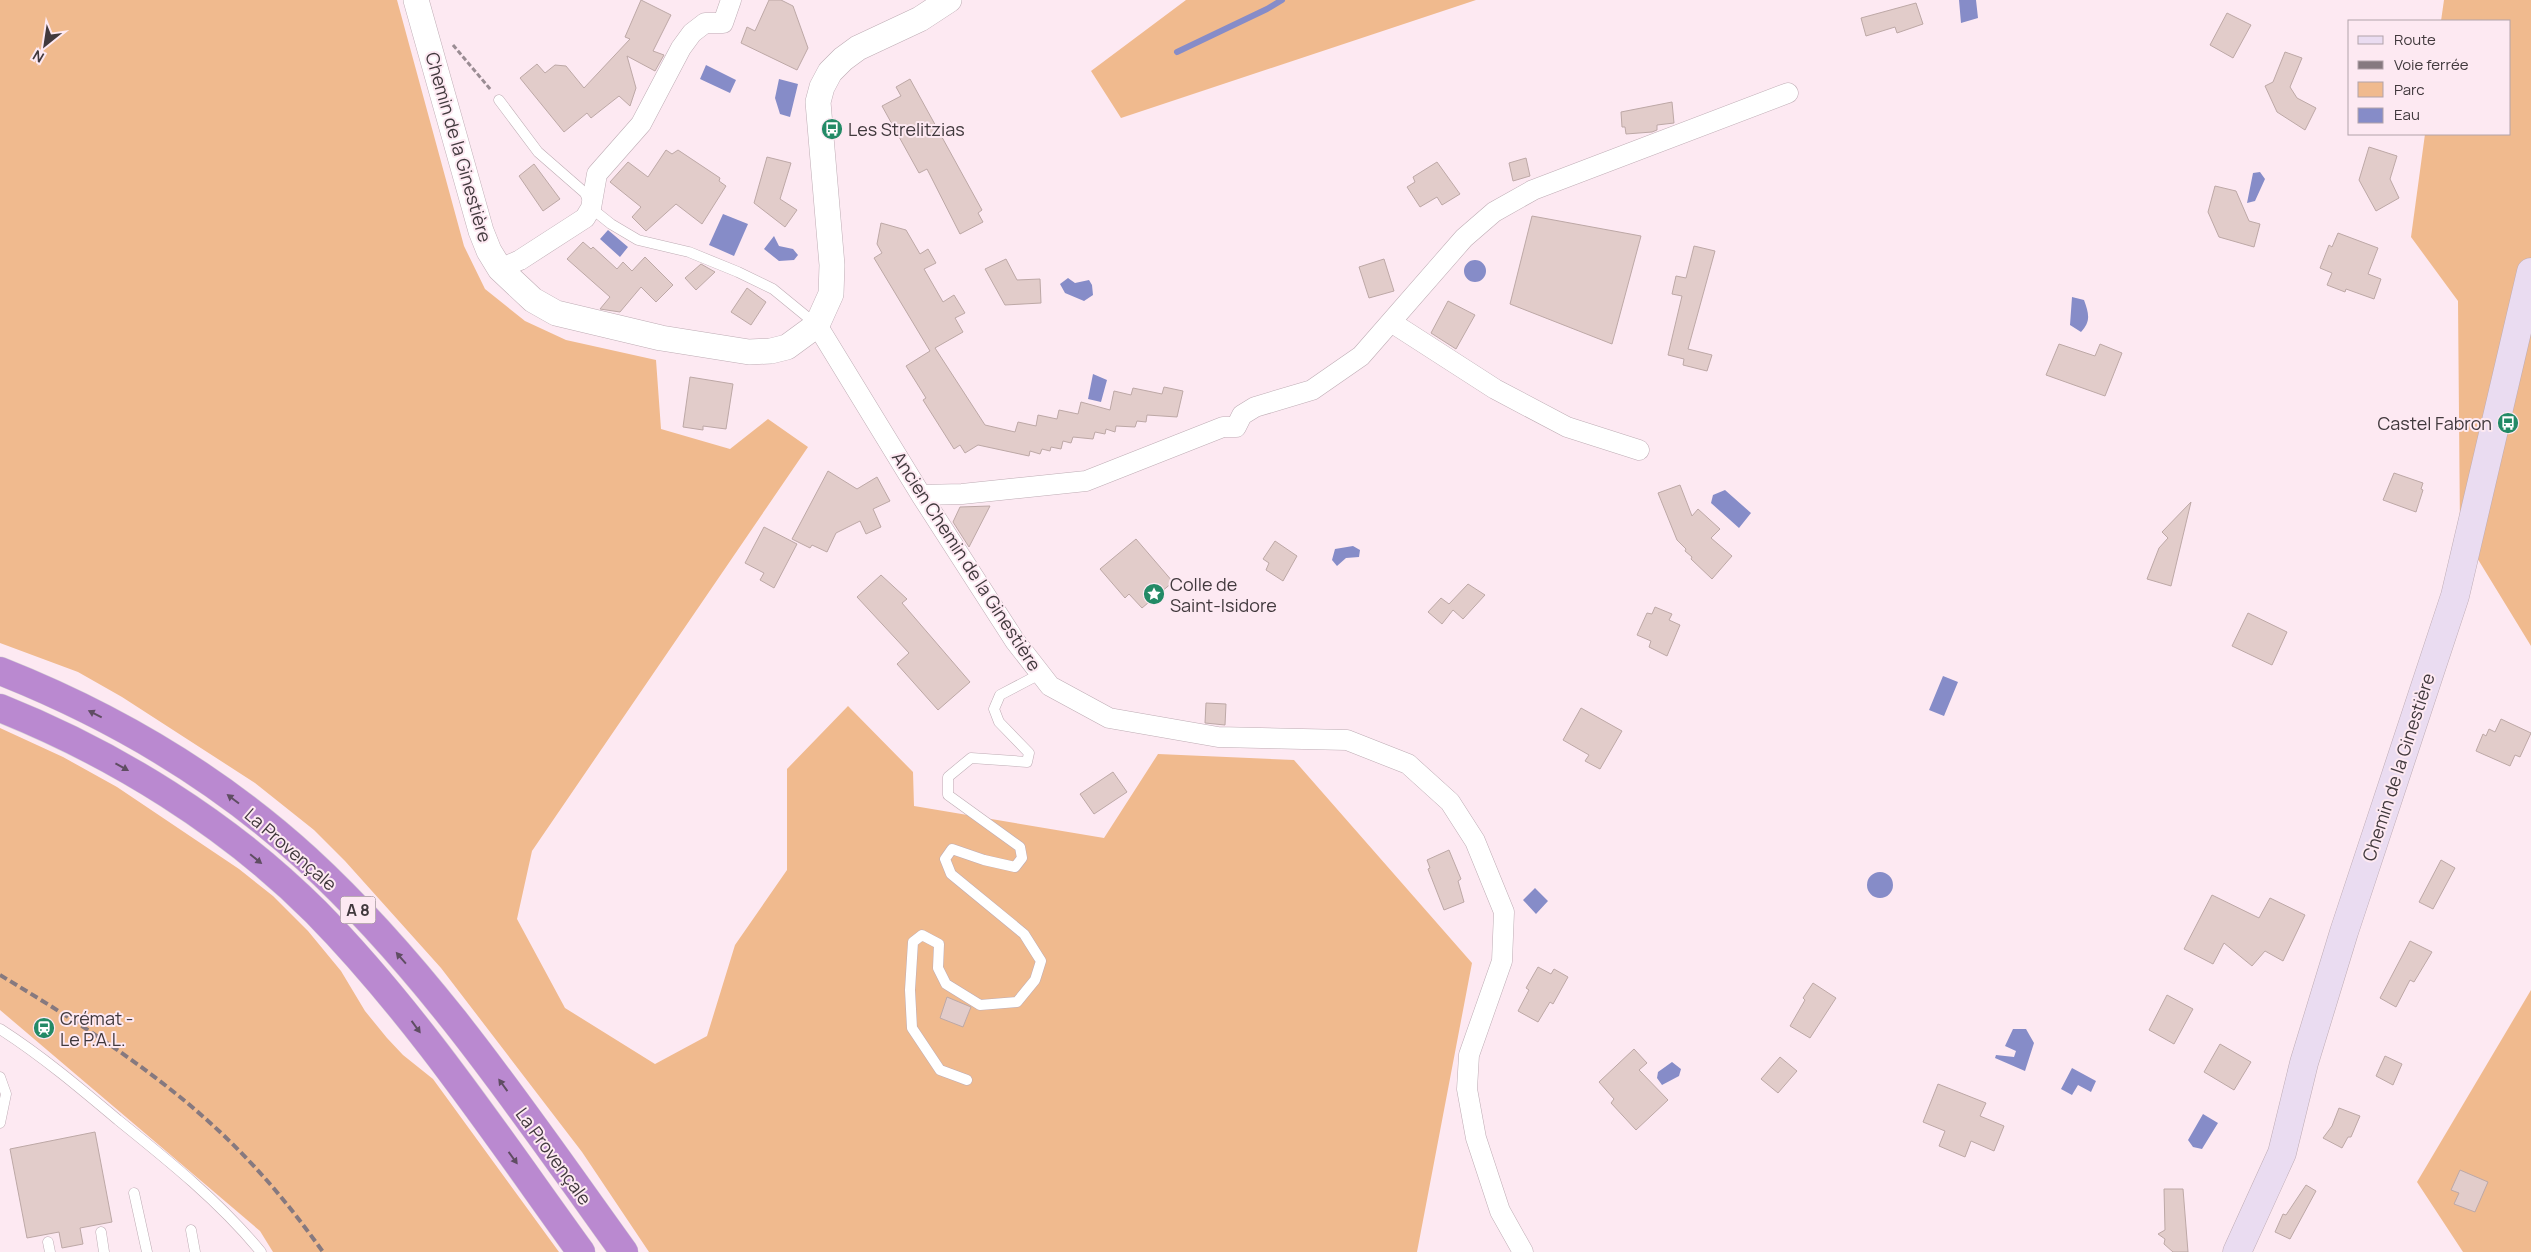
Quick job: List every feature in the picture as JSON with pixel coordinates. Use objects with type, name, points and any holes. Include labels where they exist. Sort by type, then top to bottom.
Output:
[{"type":"highway","name":"La Provençale","points":[[0,671],[71,701],[118,726],[180,763],[232,798],[306,858],[376,929],[444,1009],[496,1075],[624,1252]]},
{"type":"highway","name":"La Provençale","points":[[0,708],[76,741],[187,807],[275,874],[315,912],[404,1010],[581,1252]]},
{"type":"main road","name":"Chemin de la Ginestière","points":[[2237,1252],[2282,1153],[2304,1063],[2344,932],[2454,596],[2531,272]]},
{"type":"street","name":"Chemin de la Ginestière","points":[[416,0],[481,231],[489,251],[500,270],[533,300],[556,313],[661,338],[749,352],[770,351],[787,347],[804,338],[817,325],[831,294],[832,265],[818,102],[822,87],[830,72],[858,48],[920,19],[949,0]]},
{"type":"street","points":[[500,270],[585,218],[591,208],[597,174],[641,124],[680,48],[692,33],[705,23],[723,23],[731,0]]},
{"type":"street","points":[[921,495],[962,494],[1086,481],[1223,427],[1236,427],[1242,415],[1255,407],[1312,390],[1361,356],[1464,238],[1494,212],[1533,190],[1788,93]]},
{"type":"street","points":[[1391,322],[1495,389],[1567,427],[1639,450]]},
{"type":"street","name":"Ancien Chemin de la Ginestière","points":[[817,325],[921,495],[1015,641],[1050,686],[1109,718],[1218,738],[1347,740],[1408,764],[1450,802],[1475,841],[1504,912],[1502,961],[1469,1055],[1467,1089],[1476,1138],[1500,1211],[1523,1252]]},
{"type":"lane","points":[[500,100],[538,152],[585,193],[591,208],[638,240],[689,252],[773,289],[817,325]]},
{"type":"lane","points":[[967,1080],[940,1070],[912,1028],[910,990],[913,942],[922,935],[939,944],[938,968],[946,984],[980,1005],[1016,1002],[1035,980],[1041,961],[1024,934],[951,874],[945,859],[952,849],[984,860],[1015,867],[1022,858],[1020,847],[948,795],[948,777],[971,758],[1027,762],[1029,753],[999,722],[994,709],[1000,695],[1040,674]]},
{"type":"lane","points":[[0,1029],[32,1050],[178,1168],[242,1228],[262,1252]]},
{"type":"lane","points":[[0,1077],[6,1094],[0,1123]]},
{"type":"lane","points":[[134,1193],[146,1252]]},
{"type":"lane","points":[[191,1230],[196,1252]]},
{"type":"lane","points":[[101,1232],[104,1252]]},
{"type":"path","points":[[450,42],[500,100]]},
{"type":"green space","points":[[0,0],[397,0],[464,246],[485,289],[525,321],[566,340],[656,360],[661,429],[730,449],[768,419],[808,447],[532,851],[517,919],[565,1008],[655,1064],[707,1036],[735,945],[787,870],[787,769],[848,706],[913,772],[914,806],[1104,838],[1158,754],[1294,760],[1472,963],[1417,1252],[649,1252],[582,1152],[441,968],[345,861],[314,830],[255,783],[122,697],[78,672],[0,643]]},
{"type":"green space","points":[[1186,0],[1476,0],[1121,118],[1091,71]]},
{"type":"green space","points":[[2444,0],[2531,0],[2531,646],[2460,530],[2458,301],[2411,237],[2425,135],[2511,135],[2511,20],[2441,20]]},
{"type":"green space","points":[[0,728],[63,757],[117,787],[239,869],[273,896],[308,931],[341,971],[365,1011],[387,1038],[403,1055],[433,1079],[559,1252],[273,1252],[260,1231],[0,1010]]},
{"type":"green space","points":[[2531,990],[2531,1252],[2463,1252],[2417,1182]]},
{"type":"water","points":[[1959,0],[1976,0],[1978,18],[1961,23]]},
{"type":"water","points":[[706,65],[736,80],[730,93],[700,79]]},
{"type":"water","points":[[779,79],[798,84],[790,117],[780,114],[775,98]]},
{"type":"water","points":[[2260,172],[2265,179],[2255,201],[2247,203],[2253,173]]},
{"type":"water","points":[[723,214],[748,224],[734,256],[709,245]]},
{"type":"water","points":[[608,230],[628,247],[620,257],[600,239]]},
{"type":"water","points":[[774,236],[779,246],[793,249],[798,255],[794,260],[779,261],[764,249]]},
{"type":"water","points":[[1475,260],[1483,263],[1486,271],[1483,279],[1475,282],[1467,279],[1464,271],[1467,263]]},
{"type":"water","points":[[1068,278],[1075,283],[1089,280],[1092,285],[1093,295],[1084,301],[1065,293],[1060,284]]},
{"type":"water","points":[[2072,297],[2084,300],[2087,309],[2088,321],[2081,332],[2070,325]]},
{"type":"water","points":[[1093,374],[1107,380],[1101,402],[1088,399]]},
{"type":"water","points":[[1725,490],[1751,513],[1739,528],[1711,503],[1713,495]]},
{"type":"water","points":[[1353,546],[1360,550],[1359,557],[1346,558],[1337,566],[1332,560],[1335,549]]},
{"type":"water","points":[[1943,676],[1958,682],[1944,716],[1929,710]]},
{"type":"water","points":[[1880,872],[1889,876],[1893,885],[1889,894],[1880,898],[1871,894],[1867,885],[1871,876]]},
{"type":"water","points":[[1535,888],[1548,901],[1536,914],[1523,900]]},
{"type":"water","points":[[2013,1029],[2026,1029],[2034,1043],[2025,1071],[1995,1058],[1996,1055],[2014,1057],[2016,1051],[2005,1046]]},
{"type":"water","points":[[1672,1062],[1681,1069],[1679,1076],[1662,1085],[1657,1078],[1658,1072]]},
{"type":"water","points":[[2072,1068],[2096,1081],[2091,1092],[2078,1085],[2072,1095],[2061,1089]]},
{"type":"water","points":[[2203,1114],[2218,1123],[2202,1149],[2193,1147],[2188,1140]]},
{"type":"building","points":[[641,0],[671,15],[653,51],[664,55],[655,71],[627,56],[636,88],[630,106],[619,96],[591,118],[587,113],[564,132],[520,78],[537,64],[545,73],[555,65],[566,66],[584,88],[630,39],[625,37]]},
{"type":"building","points":[[769,0],[781,0],[793,6],[808,48],[797,70],[741,43],[747,27],[755,31]]},
{"type":"building","points":[[1916,3],[1923,24],[1897,33],[1895,27],[1866,36],[1861,18]]},
{"type":"building","points":[[2227,13],[2251,25],[2233,58],[2210,45]]},
{"type":"building","points":[[2285,52],[2302,58],[2290,87],[2297,98],[2316,108],[2305,130],[2277,112],[2265,86],[2273,82]]},
{"type":"building","points":[[910,79],[982,210],[978,213],[983,222],[960,234],[927,169],[919,173],[882,106],[901,96],[896,87]]},
{"type":"building","points":[[1672,102],[1674,123],[1657,125],[1657,130],[1652,132],[1626,134],[1625,127],[1622,127],[1621,112]]},
{"type":"building","points":[[2369,147],[2397,156],[2390,179],[2399,198],[2376,211],[2359,180]]},
{"type":"building","points":[[666,150],[672,154],[678,150],[720,178],[719,181],[726,186],[702,224],[676,204],[646,231],[632,217],[641,207],[610,182],[628,162],[648,177]]},
{"type":"building","points":[[767,157],[791,163],[780,199],[797,210],[785,227],[754,203]]},
{"type":"building","points":[[1526,158],[1530,176],[1513,181],[1509,163]]},
{"type":"building","points":[[1437,162],[1460,194],[1442,205],[1437,197],[1420,207],[1407,187],[1415,182],[1413,177]]},
{"type":"building","points":[[534,164],[560,199],[543,211],[519,176]]},
{"type":"building","points":[[2215,186],[2236,191],[2249,221],[2260,224],[2254,247],[2219,237],[2208,212]]},
{"type":"building","points":[[1532,216],[1641,236],[1612,344],[1510,304]]},
{"type":"building","points":[[881,223],[906,230],[920,254],[928,249],[936,263],[924,269],[943,302],[954,295],[965,313],[955,318],[963,332],[935,348],[985,425],[1015,432],[1018,422],[1036,426],[1038,415],[1057,419],[1059,410],[1078,414],[1081,402],[1110,410],[1114,391],[1131,395],[1133,388],[1162,394],[1164,387],[1183,391],[1177,417],[1147,415],[1146,422],[1137,421],[1135,427],[1116,426],[1115,432],[1106,429],[1105,434],[1095,432],[1093,439],[1073,437],[1071,443],[1063,441],[1061,449],[1051,447],[1050,451],[1042,449],[1040,454],[1030,451],[1029,456],[978,445],[965,453],[960,445],[954,449],[923,400],[926,398],[906,366],[930,351],[874,258],[882,253],[877,244]]},
{"type":"building","points":[[2338,233],[2378,248],[2368,274],[2381,279],[2374,299],[2346,289],[2345,292],[2327,285],[2332,273],[2320,268],[2329,245],[2332,247]]},
{"type":"building","points":[[583,242],[591,249],[593,247],[617,269],[623,262],[632,271],[645,257],[673,285],[656,302],[641,287],[620,312],[600,309],[610,297],[567,259]]},
{"type":"building","points":[[1694,246],[1715,251],[1688,349],[1712,355],[1707,371],[1683,365],[1684,359],[1668,355],[1682,296],[1672,294],[1676,276],[1686,278]]},
{"type":"building","points":[[1006,259],[1017,280],[1040,279],[1041,303],[1005,305],[985,269]]},
{"type":"building","points":[[1384,259],[1394,291],[1369,298],[1359,267]]},
{"type":"building","points":[[701,264],[715,272],[696,290],[685,278]]},
{"type":"building","points":[[747,288],[766,302],[751,325],[731,312]]},
{"type":"building","points":[[1448,301],[1475,315],[1456,349],[1431,333]]},
{"type":"building","points":[[2059,344],[2095,356],[2100,344],[2122,353],[2105,396],[2046,375]]},
{"type":"building","points":[[690,377],[733,384],[726,429],[703,426],[703,430],[683,427]]},
{"type":"building","points":[[828,471],[857,489],[877,477],[890,501],[873,509],[881,527],[866,534],[860,521],[836,533],[827,552],[812,545],[810,548],[792,539]]},
{"type":"building","points":[[2394,473],[2423,483],[2421,489],[2423,490],[2416,512],[2383,500]]},
{"type":"building","points":[[1680,485],[1692,516],[1698,509],[1720,529],[1711,538],[1732,556],[1712,579],[1691,559],[1692,557],[1677,540],[1658,493]]},
{"type":"building","points":[[2191,502],[2171,586],[2147,579],[2159,548],[2168,538],[2162,532]]},
{"type":"building","points":[[990,506],[969,547],[953,522],[960,507]]},
{"type":"building","points":[[764,527],[797,544],[774,588],[760,580],[764,573],[745,563]]},
{"type":"building","points":[[1136,539],[1173,582],[1142,608],[1129,594],[1125,598],[1100,569]]},
{"type":"building","points":[[1275,541],[1297,556],[1283,581],[1266,570],[1269,563],[1263,559]]},
{"type":"building","points":[[881,575],[907,599],[902,603],[970,682],[938,710],[897,664],[909,653],[857,597]]},
{"type":"building","points":[[1468,584],[1485,595],[1463,619],[1453,610],[1442,624],[1428,612],[1441,598],[1449,604]]},
{"type":"building","points":[[1655,607],[1672,614],[1669,620],[1680,625],[1667,656],[1649,647],[1651,641],[1637,635],[1647,613],[1652,614]]},
{"type":"building","points":[[2248,613],[2287,632],[2272,665],[2232,646]]},
{"type":"building","points":[[1206,703],[1226,704],[1225,725],[1205,723]]},
{"type":"building","points":[[1581,708],[1622,731],[1600,769],[1585,761],[1589,755],[1563,740]]},
{"type":"building","points":[[2501,719],[2531,733],[2520,757],[2515,755],[2510,766],[2476,751],[2483,734],[2486,736],[2489,729],[2495,732]]},
{"type":"building","points":[[1113,772],[1127,792],[1094,814],[1080,794]]},
{"type":"building","points":[[1449,850],[1461,879],[1458,881],[1464,902],[1444,910],[1428,869],[1430,868],[1427,860]]},
{"type":"building","points":[[2441,860],[2455,868],[2433,909],[2419,902]]},
{"type":"building","points":[[2212,895],[2259,918],[2270,898],[2305,915],[2283,961],[2265,951],[2252,966],[2224,943],[2213,964],[2184,949]]},
{"type":"building","points":[[2410,941],[2432,952],[2414,982],[2410,980],[2396,1007],[2380,998]]},
{"type":"building","points":[[1538,967],[1551,974],[1554,969],[1568,977],[1553,1004],[1550,1002],[1538,1022],[1518,1011],[1529,990],[1526,988]]},
{"type":"building","points":[[1813,983],[1836,998],[1810,1038],[1790,1026],[1805,1000],[1803,998]]},
{"type":"building","points":[[2167,995],[2193,1009],[2174,1044],[2149,1030]]},
{"type":"building","points":[[947,997],[971,1007],[963,1027],[940,1018]]},
{"type":"building","points":[[2220,1044],[2251,1062],[2234,1090],[2204,1072]]},
{"type":"building","points":[[1634,1049],[1647,1063],[1639,1070],[1668,1100],[1636,1130],[1611,1103],[1614,1099],[1599,1082]]},
{"type":"building","points":[[2385,1056],[2402,1064],[2393,1085],[2376,1076]]},
{"type":"building","points":[[1780,1057],[1797,1071],[1778,1093],[1761,1079]]},
{"type":"building","points":[[1938,1084],[1986,1103],[1980,1116],[2004,1126],[1994,1151],[1971,1141],[1965,1157],[1939,1146],[1945,1131],[1923,1122]]},
{"type":"building","points":[[2339,1108],[2360,1116],[2351,1137],[2348,1137],[2342,1148],[2323,1138],[2332,1126]]},
{"type":"building","points":[[95,1132],[112,1222],[80,1228],[83,1244],[62,1248],[59,1232],[27,1238],[10,1149]]},
{"type":"building","points":[[2460,1170],[2488,1182],[2475,1212],[2454,1204],[2459,1193],[2451,1190]]},
{"type":"building","points":[[2306,1185],[2316,1191],[2290,1239],[2275,1232],[2283,1214],[2286,1215]]},
{"type":"building","points":[[2164,1189],[2183,1189],[2188,1252],[2173,1252],[2164,1244],[2165,1239],[2158,1234],[2165,1230]]},
{"type":"waterway","points":[[1177,52],[1282,0]]},
{"type":"railway","points":[[0,975],[99,1037],[163,1083],[193,1108],[222,1134],[259,1172],[288,1205],[323,1252]]},
{"type":"place","name":"Les Strelitzias","points":[[832,129]]},
{"type":"place","name":"Castel Fabron","points":[[2508,423]]},
{"type":"place","name":"Colle de Saint-Isidore","points":[[1154,594]]},
{"type":"place","name":"Crémat - Le P.A.L.","points":[[44,1028]]}]
